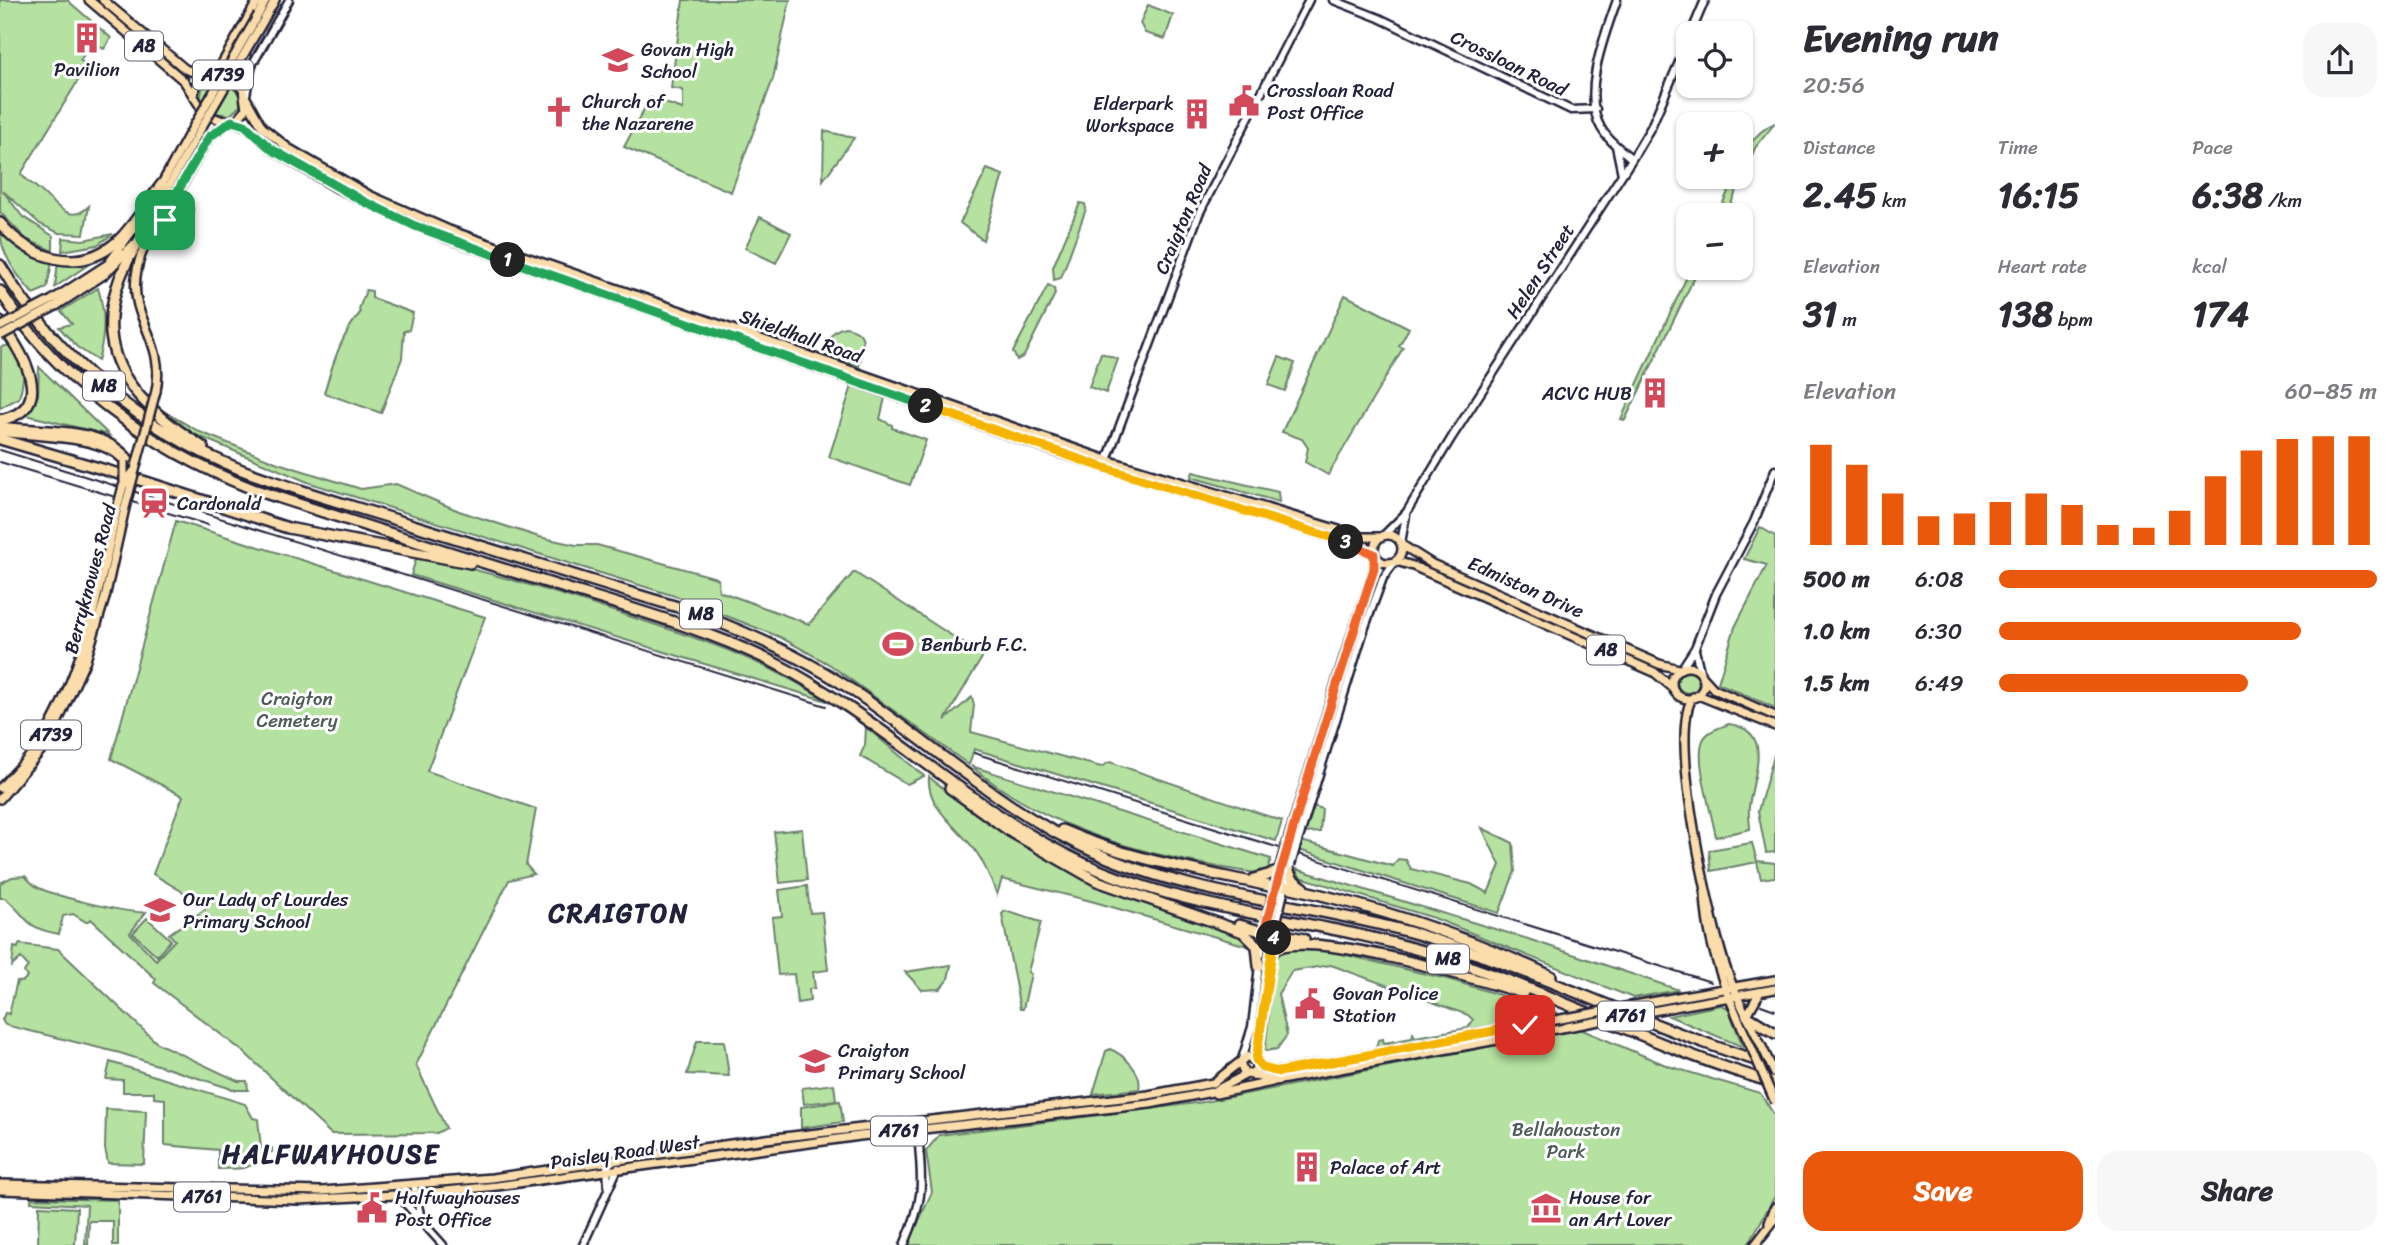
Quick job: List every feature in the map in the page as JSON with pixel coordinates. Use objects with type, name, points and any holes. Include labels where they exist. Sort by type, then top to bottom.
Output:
[{"type":"highway","points":[[0,223],[32,251],[53,259],[76,260],[93,256],[119,239],[165,185]]},
{"type":"highway","points":[[151,220],[120,278],[113,301],[112,335],[117,359],[134,391],[157,416],[240,470]]},
{"type":"highway","name":"M8","points":[[0,265],[40,323],[106,388],[174,437],[240,470],[691,611],[750,634],[848,687],[1019,811],[1095,853],[1143,871],[1205,889],[1348,917],[1442,942],[1527,972],[1659,1027],[1775,1066]]},
{"type":"highway","name":"M8","points":[[0,290],[27,328],[78,382],[128,423],[170,451],[253,489],[674,622],[746,649],[812,683],[1008,822],[1059,851],[1109,874],[1196,902],[1344,931],[1425,952],[1497,976],[1680,1052],[1775,1083]]},
{"type":"highway","points":[[0,322],[27,362],[32,384],[25,405],[16,414],[0,420]]},
{"type":"highway","points":[[0,439],[288,528],[513,572]]},
{"type":"highway","points":[[903,746],[969,804],[1060,862],[1130,894],[1206,918],[1251,937],[1258,949],[1259,966]]},
{"type":"highway","points":[[1019,811],[1102,846],[1173,866],[1239,878],[1278,891],[1319,894]]},
{"type":"highway","points":[[1290,868],[1300,886],[1319,894],[1417,920],[1531,967],[1659,1027]]},
{"type":"highway","points":[[1239,878],[1265,878],[1278,872]]},
{"type":"highway","points":[[1206,918],[1265,927]]},
{"type":"highway","points":[[1276,929],[1333,946],[1464,976],[1562,1004]]},
{"type":"highway","points":[[1272,952],[1281,946],[1295,943],[1333,946]]},
{"type":"highway","points":[[1747,1016],[1771,1032]]},
{"type":"highway","points":[[1757,1037],[1771,1032]]},
{"type":"main road","name":"A8","points":[[89,0],[178,75],[193,96]]},
{"type":"main road","name":"A8","points":[[103,0],[185,69],[208,75]]},
{"type":"main road","points":[[230,121],[212,118],[200,109],[193,96],[195,87],[220,66],[258,0]]},
{"type":"main road","name":"A739","points":[[262,16],[266,0]]},
{"type":"main road","name":"A739","points":[[0,327],[54,303],[92,277],[116,256],[165,185],[262,16],[275,0]]},
{"type":"main road","points":[[208,75],[229,78],[239,84],[246,96],[243,114],[209,137]]},
{"type":"main road","name":"Shieldhall Road","points":[[246,96],[256,120],[277,141],[354,187],[426,221],[1107,460],[1362,537],[1382,536]]},
{"type":"main road","points":[[170,211],[209,137],[212,118]]},
{"type":"main road","name":"Shieldhall Road","points":[[230,121],[245,125],[271,149],[337,188],[446,238],[1051,450],[1353,544],[1375,555]]},
{"type":"main road","points":[[170,211],[181,221],[187,216],[184,181]]},
{"type":"main road","name":"A739","points":[[0,336],[112,268],[151,220],[165,185]]},
{"type":"main road","points":[[170,211],[184,203]]},
{"type":"main road","name":"Berryknowes Road","points":[[0,788],[45,735],[78,659],[97,597],[156,391],[158,357],[137,300],[135,276],[153,233],[170,211]]},
{"type":"main road","points":[[0,426],[97,441],[120,448],[135,468]]},
{"type":"main road","points":[[0,432],[97,441],[124,461],[123,486]]},
{"type":"main road","name":"Berryknowes Road","points":[[0,799],[49,740],[86,660],[105,598],[122,507],[123,486],[135,468]]},
{"type":"main road","points":[[1180,492],[1183,483]]},
{"type":"main road","points":[[1272,520],[1275,510]]},
{"type":"main road","points":[[1382,536],[1392,536],[1401,544],[1402,554],[1395,562],[1382,562],[1375,555],[1374,545],[1382,536]]},
{"type":"main road","name":"Edmiston Drive","points":[[1401,544],[1432,564],[1659,664],[1681,669]]},
{"type":"main road","name":"Edmiston Drive","points":[[1395,562],[1413,566],[1654,672],[1672,687]]},
{"type":"main road","points":[[1775,716],[1714,688],[1694,668],[1681,669],[1673,677],[1672,687],[1678,695],[1684,724],[1685,772],[1705,880],[1708,926],[1730,988],[1775,1074]]},
{"type":"main road","points":[[1684,724],[1703,685],[1701,675]]},
{"type":"main road","points":[[1678,695],[1696,696],[1775,726]]},
{"type":"main road","name":"A761","points":[[1248,1074],[1275,1081],[1567,1027],[1730,988],[1775,980]]},
{"type":"main road","name":"A761","points":[[1684,1001],[1775,989]]},
{"type":"main road","points":[[1747,1016],[1761,992]]},
{"type":"main road","points":[[1734,996],[1751,1047],[1775,1102]]},
{"type":"main road","points":[[1257,1062],[1255,1071],[1248,1074],[1241,1071],[1241,1060],[1249,1056],[1257,1062],[1266,1070],[1279,1072],[1525,1025],[1684,1001]]},
{"type":"main road","points":[[1751,1047],[1757,1037]]},
{"type":"main road","name":"Paisley Road West","points":[[0,1190],[298,1200],[415,1194],[607,1166],[1105,1102],[1208,1085],[1227,1076],[1241,1060]]},
{"type":"main road","name":"Paisley Road West","points":[[917,1126],[1191,1097],[1221,1088],[1248,1074]]},
{"type":"main road","points":[[1191,1097],[1275,1081]]},
{"type":"main road","name":"Paisley Road West","points":[[0,1184],[297,1191],[492,1182]]},
{"type":"main road","points":[[1766,1230],[1775,1207]]},
{"type":"main road","points":[[1755,1245],[1775,1219]]},
{"type":"street","points":[[246,96],[252,65],[289,0]]},
{"type":"street","name":"Craigton Road","points":[[1107,460],[1199,214],[1309,0]]},
{"type":"street","name":"Crossloan Road","points":[[1333,0],[1379,18],[1571,110],[1596,109]]},
{"type":"street","points":[[1617,0],[1596,66],[1596,109],[1601,129],[1632,159]]},
{"type":"street","points":[[1696,21],[1706,0]]},
{"type":"street","points":[[229,78],[239,75],[252,65]]},
{"type":"street","name":"Helen Street","points":[[1382,536],[1406,513],[1632,159],[1651,127],[1676,69]]},
{"type":"street","points":[[1615,144],[1622,174]]},
{"type":"street","points":[[1681,669],[1695,648],[1709,607],[1754,522],[1775,470]]},
{"type":"street","name":"Helen Street","points":[[1401,544],[1406,513]]},
{"type":"street","points":[[1257,1062],[1276,929],[1278,872],[1374,569],[1375,555]]},
{"type":"street","points":[[1241,1060],[1252,1027],[1265,927],[1290,868],[1365,627],[1383,578],[1395,562]]},
{"type":"street","points":[[1695,648],[1701,675]]},
{"type":"street","points":[[1265,927],[1276,929]]},
{"type":"street","points":[[904,1245],[920,1208],[923,1188],[917,1126]]},
{"type":"street","points":[[583,1245],[618,1165]]},
{"type":"street","points":[[607,1166],[607,1191]]},
{"type":"street","points":[[404,1185],[405,1203],[443,1245]]},
{"type":"street","points":[[414,1185],[421,1220]]},
{"type":"green space","points":[[0,0],[67,0],[111,38],[104,49],[96,45],[90,47],[80,60],[87,66],[21,174],[55,205],[68,213],[82,212],[89,206],[84,234],[59,233],[40,224],[3,191],[22,216],[53,236],[53,251],[26,239],[0,212]]},
{"type":"green space","points":[[683,0],[790,0],[773,79],[731,192],[624,147],[650,98],[683,109],[683,90],[671,88]]},
{"type":"green space","points":[[1148,5],[1173,15],[1165,39],[1145,33],[1140,23]]},
{"type":"green space","points":[[216,79],[232,86],[241,97],[240,106],[230,115],[216,113],[200,100],[203,84]]},
{"type":"green space","points":[[1775,123],[1753,153],[1753,141]]},
{"type":"green space","points":[[824,131],[854,138],[823,180]]},
{"type":"green space","points":[[987,169],[1003,175],[983,240],[960,223]]},
{"type":"green space","points":[[1729,189],[1737,189],[1731,203],[1723,203]]},
{"type":"green space","points":[[1080,203],[1085,204],[1086,209],[1061,278],[1054,280],[1053,267]]},
{"type":"green space","points":[[760,217],[791,233],[776,263],[745,248]]},
{"type":"green space","points":[[0,229],[13,244],[52,262],[47,288],[33,294],[27,287],[6,256]]},
{"type":"green space","points":[[113,234],[97,245],[62,251],[63,238],[83,240]]},
{"type":"green space","points":[[106,253],[55,287],[58,261]]},
{"type":"green space","points":[[1685,280],[1693,280],[1625,420],[1621,419]]},
{"type":"green space","points":[[1048,285],[1054,288],[1055,294],[1024,356],[1017,360],[1013,352]]},
{"type":"green space","points":[[98,288],[104,324],[98,361],[77,347],[59,327],[72,324],[61,311]]},
{"type":"green space","points":[[366,290],[372,291],[372,298],[413,313],[409,330],[404,331],[402,358],[381,413],[324,393],[342,341],[360,313]]},
{"type":"green space","points":[[1345,295],[1409,328],[1399,346],[1403,348],[1328,475],[1305,462],[1308,448],[1302,439],[1282,432]]},
{"type":"green space","points":[[845,327],[858,332],[863,340],[859,366],[825,355],[833,333]]},
{"type":"green space","points":[[10,345],[22,363],[23,383],[19,398],[0,408],[1,347]]},
{"type":"green space","points":[[1101,353],[1118,359],[1106,393],[1089,387]]},
{"type":"green space","points":[[1279,357],[1295,363],[1285,391],[1268,385]]},
{"type":"green space","points":[[39,367],[109,435],[26,415],[38,396]]},
{"type":"green space","points":[[852,386],[885,398],[880,419],[892,425],[892,428],[926,440],[910,485],[829,457]]},
{"type":"green space","points":[[160,409],[200,432],[278,463],[361,489],[396,484],[459,511],[539,537],[576,545],[597,545],[713,577],[718,579],[719,591],[809,624],[854,572],[983,656],[945,720],[972,697],[974,705],[971,732],[1101,767],[1110,762],[1282,821],[1276,841],[974,749],[969,765],[829,664],[780,637],[681,598],[310,483],[194,434]]},
{"type":"green space","points":[[1193,472],[1278,492],[1279,502],[1191,477]]},
{"type":"green space","name":"Craigton Cemetery","points":[[176,521],[485,617],[427,771],[536,809],[526,865],[534,874],[509,880],[416,1065],[446,1128],[437,1133],[331,1134],[245,1053],[154,983],[156,979],[91,919],[86,922],[73,914],[63,916],[59,934],[48,932],[33,926],[5,898],[0,898],[0,883],[12,877],[25,876],[40,888],[69,898],[123,910],[146,912],[130,933],[156,960],[175,940],[169,934],[208,907],[153,874],[183,796],[111,759]]},
{"type":"green space","points":[[1760,527],[1775,536],[1775,708],[1718,683],[1735,627],[1767,565],[1744,559]]},
{"type":"green space","points":[[417,556],[520,582],[703,641],[752,660],[827,701],[411,575]]},
{"type":"green space","points":[[1688,671],[1696,674],[1699,682],[1696,690],[1688,693],[1680,690],[1677,682],[1680,674]]},
{"type":"green space","points":[[1729,724],[1743,728],[1752,735],[1757,745],[1757,768],[1749,810],[1750,829],[1716,837],[1701,763],[1702,743],[1713,730]]},
{"type":"green space","points":[[866,727],[924,776],[907,784],[860,756],[865,745]]},
{"type":"green space","points":[[1775,752],[1775,852],[1766,853],[1758,811]]},
{"type":"green space","points":[[971,766],[1271,859],[1266,874],[1223,868],[1146,851],[1072,827],[1003,790]]},
{"type":"green space","points":[[929,777],[984,819],[1071,872],[1134,899],[1226,927],[1254,948],[1091,901],[1002,879],[997,895],[975,850],[938,808],[929,788]]},
{"type":"green space","points":[[1314,806],[1322,809],[1320,832],[1304,833]]},
{"type":"green space","points":[[1482,828],[1513,843],[1515,871],[1499,913],[1299,850],[1301,841],[1393,866],[1398,859],[1406,860],[1411,869],[1471,884],[1488,893],[1500,865]]},
{"type":"green space","points":[[802,829],[807,880],[780,883],[774,832]]},
{"type":"green space","points":[[1752,843],[1757,861],[1775,863],[1775,877],[1761,879],[1757,862],[1711,871],[1709,850]]},
{"type":"green space","points":[[1296,869],[1528,939],[1679,990],[1633,998],[1434,918],[1300,877]]},
{"type":"green space","points":[[807,886],[810,913],[822,912],[828,970],[813,972],[815,988],[809,989],[810,1001],[797,1003],[794,974],[778,975],[772,917],[782,916],[779,890]]},
{"type":"green space","points":[[1005,911],[1041,922],[1028,972],[1031,974],[1023,1009],[1020,1009],[1002,914]]},
{"type":"green space","points":[[147,918],[171,940],[157,956],[133,933]]},
{"type":"green space","points":[[19,944],[58,949],[157,1043],[238,1081],[247,1081],[248,1090],[235,1090],[120,1053],[5,1025],[2,1020],[5,1013],[9,1014],[17,981],[22,982],[27,977],[24,972],[28,966],[21,958],[12,966],[14,947],[18,948]]},
{"type":"green space","points":[[1321,949],[1451,980],[1558,1013],[1376,1047],[1378,1040],[1383,1039],[1384,1043],[1412,1038],[1413,1033],[1415,1037],[1468,1028],[1473,1020],[1468,1015],[1331,965],[1292,971],[1278,994],[1287,1035],[1277,1049],[1265,1051],[1275,960],[1283,950]]},
{"type":"green space","points":[[951,965],[948,979],[940,989],[922,990],[905,972]]},
{"type":"green space","points":[[1721,1005],[1728,1008],[1743,1047],[1669,1016]]},
{"type":"green space","name":"Bellahouston Park","points":[[1580,1029],[1668,1066],[1760,1093],[1775,1116],[1775,1196],[1748,1245],[908,1245],[932,1192],[926,1151],[939,1135],[1204,1102]]},
{"type":"green space","points":[[697,1041],[724,1041],[729,1076],[687,1074]]},
{"type":"green space","points":[[1110,1049],[1121,1055],[1135,1070],[1139,1089],[1093,1094],[1106,1051]]},
{"type":"green space","points":[[110,1062],[245,1104],[253,1118],[258,1119],[261,1148],[272,1148],[272,1152],[260,1156],[247,1167],[218,1169],[218,1150],[165,1145],[165,1099],[154,1098],[154,1092],[123,1092],[123,1080],[106,1079]]},
{"type":"green space","points":[[834,1084],[836,1100],[804,1104],[802,1088]]},
{"type":"green space","points":[[840,1101],[843,1122],[801,1128],[801,1107]]},
{"type":"green space","points":[[106,1109],[146,1111],[144,1164],[108,1163],[105,1149]]},
{"type":"green space","points":[[31,1198],[118,1200],[118,1245],[113,1245],[113,1221],[89,1221],[88,1245],[85,1245],[87,1205],[31,1202]]},
{"type":"green space","points":[[39,1206],[77,1208],[75,1245],[38,1245]]},
{"type":"railway","points":[[0,450],[826,706]]},
{"type":"railway","points":[[0,462],[208,525]]},
{"type":"railway","points":[[974,753],[1711,982]]},
{"type":"railway","points":[[1761,1005],[1775,1010]]},
{"type":"place","name":"Pavilion","points":[[87,38]]},
{"type":"place","name":"Govan High School","points":[[618,60]]},
{"type":"place","name":"Crossloan Road Post Office","points":[[1244,101]]},
{"type":"place","name":"Church of the Nazarene","points":[[559,112]]},
{"type":"place","name":"Elderpark Workspace","points":[[1197,114]]},
{"type":"place","name":"ACVC HUB","points":[[1655,393]]},
{"type":"place","name":"Cardonald","points":[[154,503]]},
{"type":"place","name":"Benburb F.C.","points":[[898,644]]},
{"type":"place","name":"Our Lady of Lourdes Primary School","points":[[160,910]]},
{"type":"place","name":"Govan Police Station","points":[[1310,1004]]},
{"type":"place","name":"Craigton Primary School","points":[[815,1061]]},
{"type":"place","name":"Palace of Art","points":[[1307,1167]]},
{"type":"place","name":"Halfwayhouses Post Office","points":[[372,1208]]},
{"type":"place","name":"House for an Art Lover","points":[[1546,1208]]},
{"type":"district","name":"CRAIGTON","points":[[619,913]]},
{"type":"district","name":"HALFWAYHOUSE","points":[[331,1154]]},
{"type":"route","points":[[165,220],[171,219],[168,208],[177,197],[209,137],[229,121],[240,123],[250,128],[271,149],[337,188],[446,238],[1060,453],[1365,548],[1375,556],[1374,569],[1310,764],[1278,872],[1264,932],[1275,933],[1257,1063],[1266,1070],[1279,1072],[1525,1025]]}]
